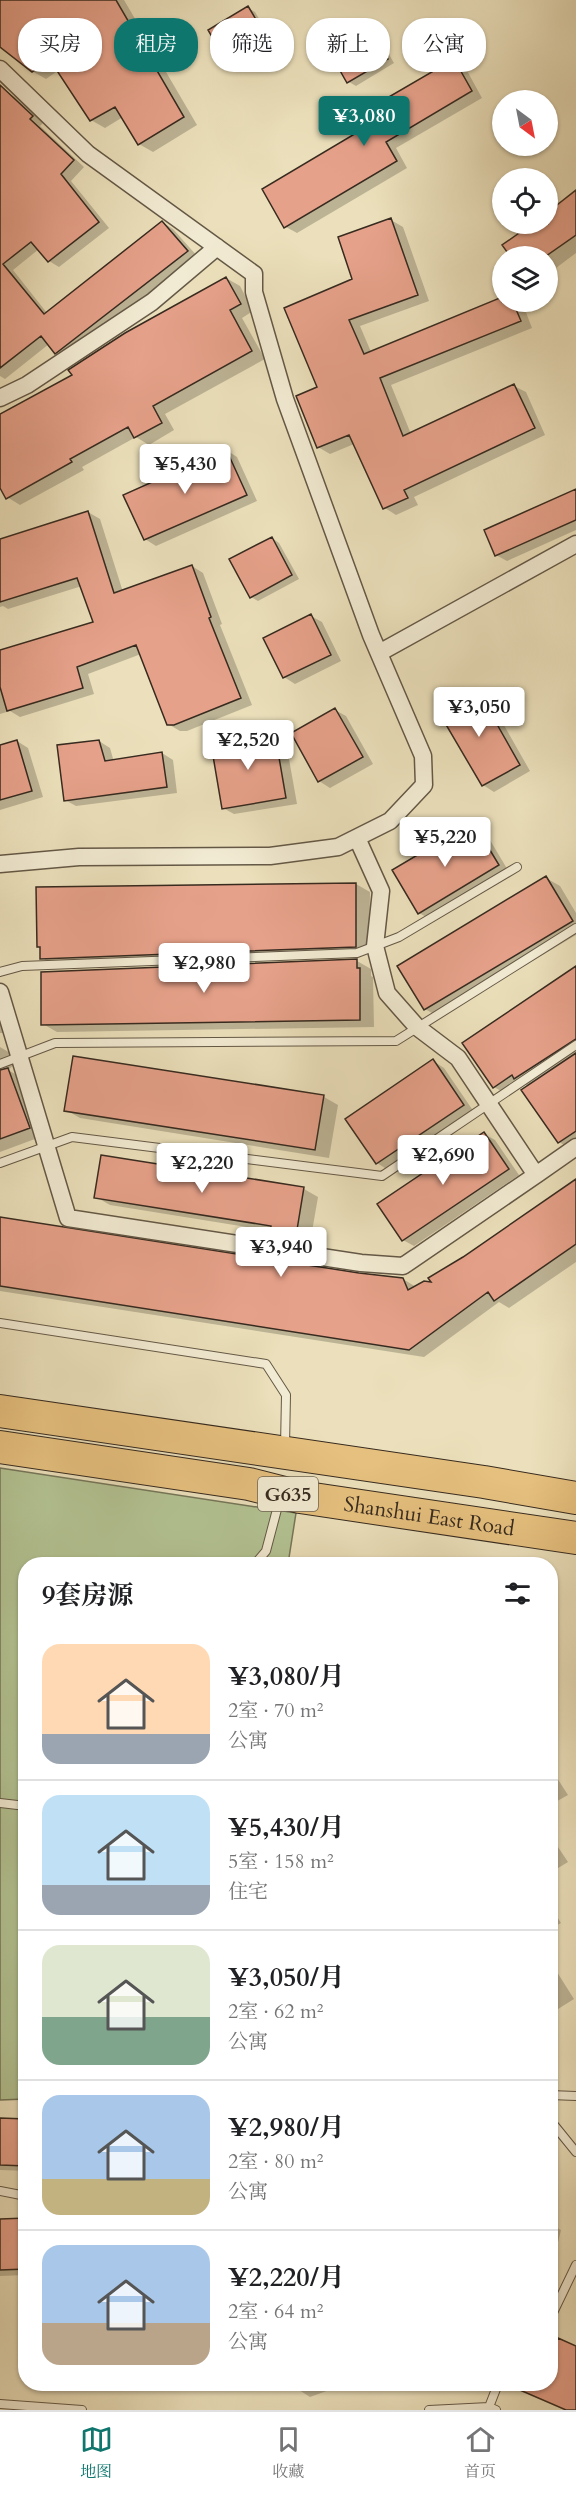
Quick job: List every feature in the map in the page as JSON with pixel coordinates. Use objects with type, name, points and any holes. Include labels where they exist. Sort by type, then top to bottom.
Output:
[{"type":"highway","name":"Shanshui East Road","points":[[0,1411],[576,1538]]},
{"type":"highway","name":"Shanshui East Road","points":[[0,1447],[249,1484],[283,1473],[484,1482],[576,1498]]},
{"type":"street","points":[[0,69],[88,154],[254,274],[254,291],[285,399],[379,653],[423,756],[424,784],[390,821],[338,847],[270,856],[79,856],[0,864]]},
{"type":"street","points":[[0,398],[27,385],[152,302],[218,247]]},
{"type":"street","points":[[379,653],[576,544]]},
{"type":"street","points":[[357,838],[381,891],[375,946],[387,993],[417,1027],[458,1058],[536,1175]]},
{"type":"street","points":[[0,992],[68,1218],[361,1263],[403,1266],[576,1147]]},
{"type":"lane","points":[[0,972],[22,966],[357,953],[399,937],[517,867]]},
{"type":"lane","points":[[0,1064],[56,1043],[396,1041],[576,928]]},
{"type":"lane","points":[[0,1163],[72,1137],[382,1176],[576,1045]]},
{"type":"lane","points":[[0,1323],[266,1365],[286,1395],[283,1473],[266,1551],[261,1557]]},
{"type":"lane","points":[[0,1803],[18,1805]]},
{"type":"lane","points":[[558,2096],[576,2096]]},
{"type":"lane","points":[[558,2130],[576,2152]]},
{"type":"lane","points":[[0,2191],[18,2194]]},
{"type":"lane","points":[[558,2302],[576,2265]]},
{"type":"lane","points":[[429,2410],[492,2408],[496,2391]]},
{"type":"lane","points":[[0,2404],[82,2410]]},
{"type":"green space","points":[[0,1468],[296,1513],[289,1557],[18,1557],[18,2099],[0,2100]]},
{"type":"building","points":[[0,0],[116,0],[126,18],[114,18],[114,72],[158,72],[184,117],[138,145],[115,107],[90,121],[58,72],[102,72],[102,18],[18,18],[18,61],[0,47]]},
{"type":"building","points":[[248,6],[255,18],[228,18]]},
{"type":"building","points":[[341,72],[366,72],[347,83]]},
{"type":"building","points":[[432,72],[461,72],[472,91],[386,142],[397,161],[284,228],[262,189],[395,110],[387,98]]},
{"type":"building","points":[[0,85],[33,116],[30,119],[74,160],[61,174],[99,222],[48,262],[31,242],[3,264],[44,314],[162,221],[188,251],[55,354],[41,336],[0,368]]},
{"type":"building","points":[[576,190],[576,235],[558,248],[503,246],[518,234],[558,234],[558,204]]},
{"type":"building","points":[[391,218],[418,295],[349,320],[364,354],[492,301],[492,312],[517,312],[521,321],[380,378],[403,436],[514,384],[535,428],[404,490],[408,498],[383,509],[349,435],[317,448],[296,396],[317,387],[284,308],[352,279],[338,237]]},
{"type":"building","points":[[226,277],[241,304],[230,310],[252,351],[153,406],[162,423],[134,438],[128,427],[70,459],[72,462],[6,499],[0,488],[0,414],[72,375],[68,370],[125,333]]},
{"type":"building","points":[[226,449],[247,495],[144,540],[123,495]]},
{"type":"building","points":[[576,489],[576,520],[495,556],[484,530]]},
{"type":"building","points":[[88,511],[114,593],[192,565],[211,617],[209,618],[241,698],[174,725],[167,725],[136,645],[77,667],[83,688],[7,711],[0,687],[0,650],[93,622],[77,578],[0,602],[0,539]]},
{"type":"building","points":[[272,537],[292,575],[250,598],[229,559]]},
{"type":"building","points":[[311,614],[331,655],[283,678],[263,638]]},
{"type":"building","points":[[477,689],[520,765],[482,786],[438,711]]},
{"type":"building","points":[[335,708],[363,757],[318,782],[291,733]]},
{"type":"building","points":[[275,734],[286,798],[222,809],[211,744]]},
{"type":"building","points":[[17,740],[32,791],[0,800],[0,745]]},
{"type":"building","points":[[99,740],[105,761],[162,752],[167,787],[64,801],[57,745]]},
{"type":"building","points":[[473,822],[499,865],[418,914],[392,870]]},
{"type":"building","points":[[546,876],[573,921],[424,1010],[397,966]]},
{"type":"building","points":[[356,883],[356,947],[40,959],[40,947],[37,947],[36,887]]},
{"type":"building","points":[[357,959],[357,968],[360,968],[360,1020],[41,1025],[41,972]]},
{"type":"building","points":[[576,966],[576,1039],[514,1079],[512,1075],[493,1088],[462,1043]]},
{"type":"building","points":[[576,1053],[576,1131],[558,1143],[521,1090]]},
{"type":"building","points":[[73,1056],[324,1095],[315,1150],[64,1111]]},
{"type":"building","points":[[433,1059],[464,1105],[376,1164],[345,1119]]},
{"type":"building","points":[[8,1068],[30,1128],[0,1139],[0,1070]]},
{"type":"building","points":[[484,1132],[509,1169],[402,1241],[377,1204]]},
{"type":"building","points":[[101,1155],[304,1187],[295,1242],[269,1238],[271,1226],[94,1198]]},
{"type":"building","points":[[576,1179],[576,1244],[494,1301],[488,1292],[409,1350],[0,1286],[0,1217],[403,1278],[408,1290],[424,1281],[431,1282],[428,1278],[463,1257]]},
{"type":"building","points":[[0,2118],[18,2119],[18,2166],[0,2165]]},
{"type":"building","points":[[18,2218],[18,2269],[0,2270],[0,2219]]},
{"type":"building","points":[[558,2338],[576,2346],[576,2410],[566,2410],[522,2391],[558,2391]]}]
